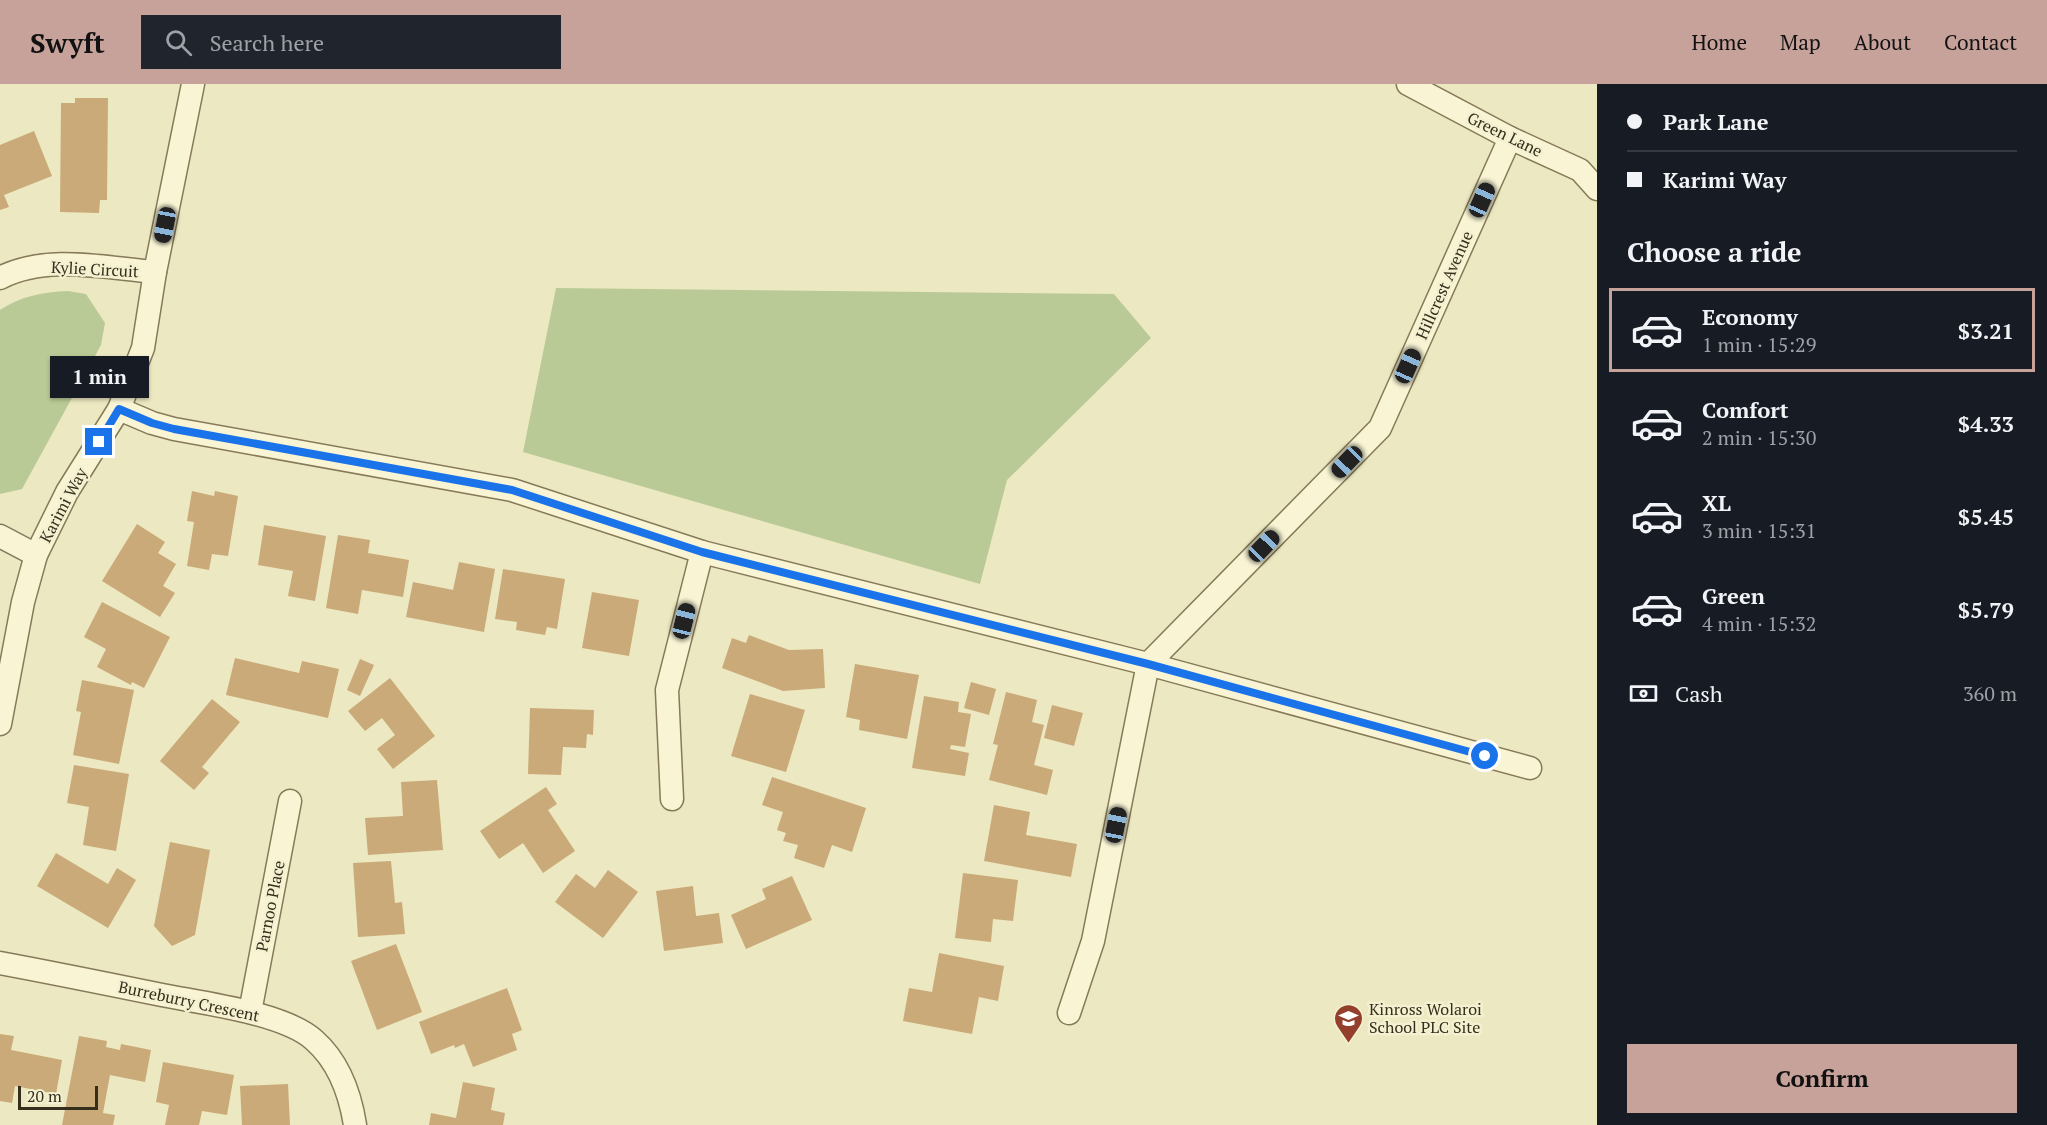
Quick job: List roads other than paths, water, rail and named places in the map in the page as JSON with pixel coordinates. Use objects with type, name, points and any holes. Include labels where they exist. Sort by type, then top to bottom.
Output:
[{"type":"street","name":"Karimi Way","points":[[0,724],[23,602],[36,555],[68,492],[119,409],[144,348],[155,272],[193,84]]},
{"type":"street","name":"Green Lane","points":[[1408,84],[1510,138],[1580,170],[1597,189]]},
{"type":"street","name":"Hillcrest Avenue","points":[[1148,664],[1380,428],[1510,138]]},
{"type":"street","name":"Kylie Circuit","points":[[0,278],[48,265],[155,272]]},
{"type":"street","points":[[119,409],[152,423],[174,429],[512,490],[702,552],[1148,664],[1530,768]]},
{"type":"street","points":[[0,536],[36,555]]},
{"type":"street","points":[[672,799],[667,690],[702,552]]},
{"type":"street","points":[[1069,1013],[1093,940],[1148,664]]},
{"type":"street","name":"Parnoo Place","points":[[250,1012],[290,801]]},
{"type":"street","name":"Burreburry Crescent","points":[[0,963],[250,1012],[291,1027],[313,1039],[339,1072],[348,1094],[355,1125]]},
{"type":"place","name":"Kinross Wolaroi School PLC Site","points":[[1348,1044]]}]
